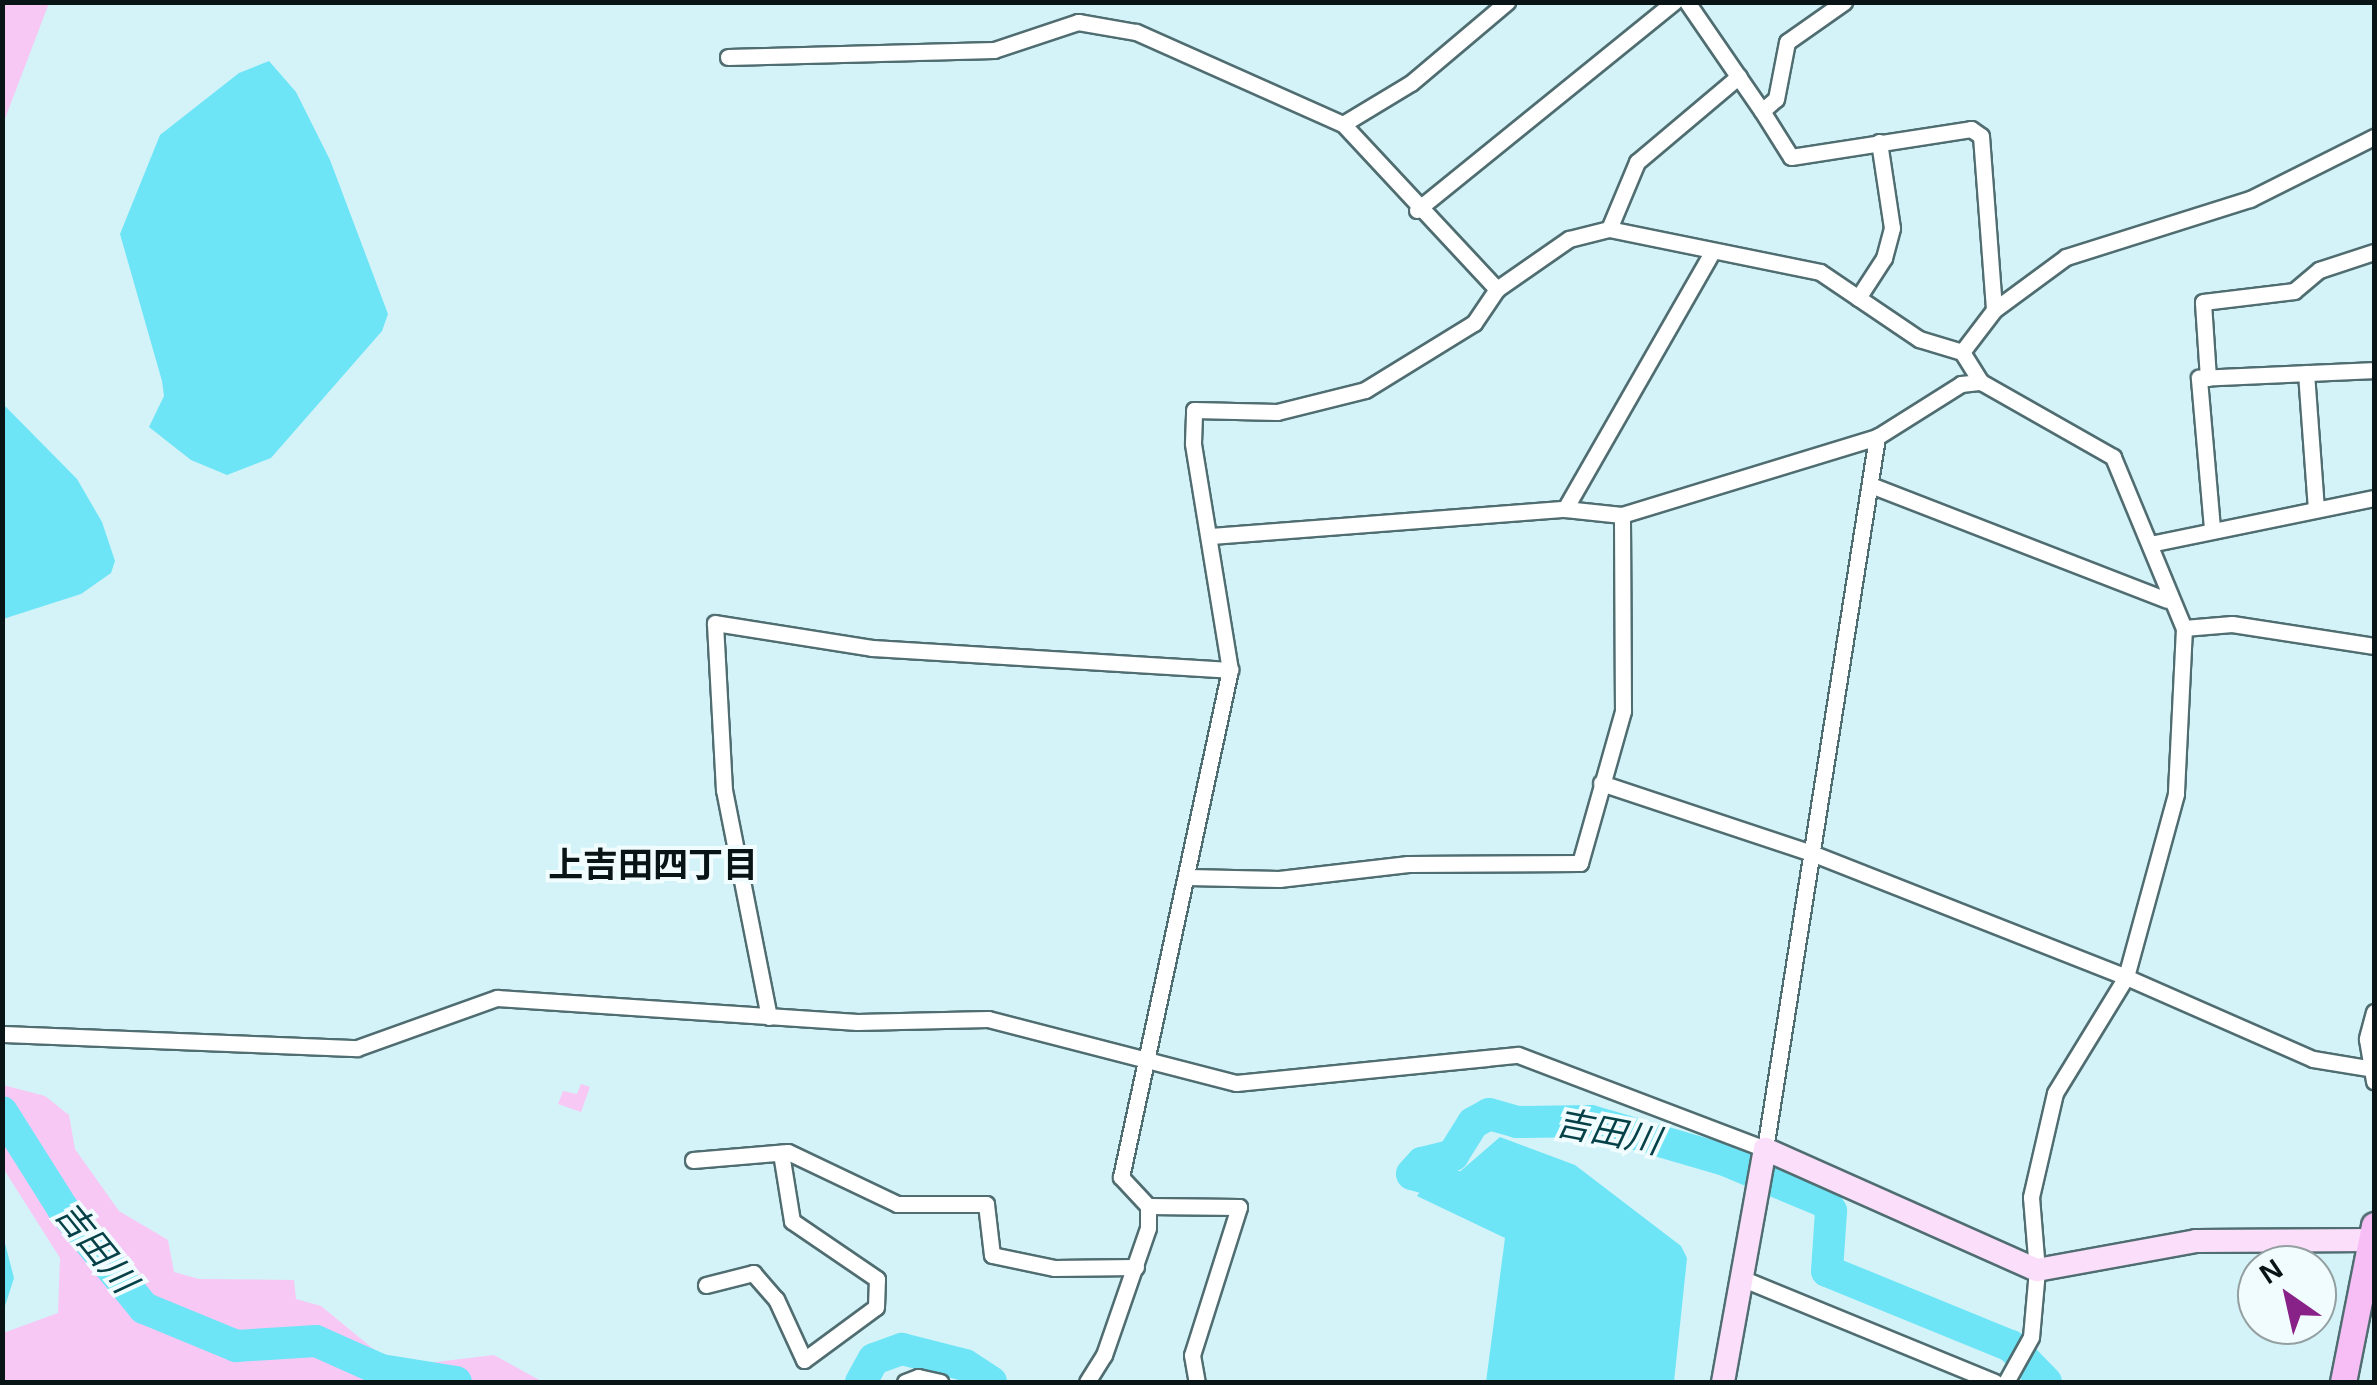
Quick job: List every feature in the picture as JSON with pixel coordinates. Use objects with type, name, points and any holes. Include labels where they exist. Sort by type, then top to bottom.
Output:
[{"type":"main road","points":[[2344,1382],[2374,1235]]},
{"type":"street","points":[[1343,124],[1411,84],[1507,2]]},
{"type":"street","points":[[1417,210],[1674,2]]},
{"type":"street","points":[[1687,2],[1792,157],[1971,129],[1981,136],[1994,310]]},
{"type":"street","points":[[1762,111],[1776,99],[1787,42],[1844,2]]},
{"type":"street","points":[[728,57],[994,50],[1078,22],[1136,32],[1343,124],[1417,210],[1497,289]]},
{"type":"street","points":[[1609,230],[1637,162],[1739,76]]},
{"type":"street","points":[[1962,352],[1994,310],[2066,256],[2250,199],[2374,137]]},
{"type":"street","points":[[1858,298],[1884,258],[1892,228],[1879,142]]},
{"type":"street","points":[[1197,1382],[1192,1355],[1239,1206],[1148,1206],[1121,1177],[1230,670],[1193,442],[1194,410],[1277,412],[1365,390],[1474,323],[1497,289],[1569,239],[1609,230],[1712,252],[1799,264],[1919,339],[1962,352],[1980,382],[2113,457],[2150,544],[2167,600],[2184,628],[2176,794],[2126,977],[2055,1093],[2031,1197],[2037,1270],[2032,1337],[2006,1382]]},
{"type":"street","points":[[1565,508],[1712,252]]},
{"type":"street","points":[[2208,378],[2203,302],[2294,291],[2320,270],[2374,252]]},
{"type":"street","points":[[2212,528],[2200,378],[2374,370]]},
{"type":"street","points":[[2306,373],[2316,509]]},
{"type":"street","points":[[1211,536],[1565,508],[1622,515],[1877,438],[1962,384],[1980,382]]},
{"type":"street","points":[[1724,1382],[1814,854],[1873,486],[1877,438]]},
{"type":"street","points":[[1873,486],[2167,600]]},
{"type":"street","points":[[2150,544],[2212,528],[2374,498]]},
{"type":"street","points":[[1188,877],[1279,879],[1408,864],[1580,863],[1623,711],[1622,515]]},
{"type":"street","points":[[769,1016],[724,790],[715,622],[872,648],[1068,665],[1230,670]]},
{"type":"street","points":[[2184,628],[2232,624],[2374,646]]},
{"type":"street","points":[[1600,783],[1814,854],[2126,977],[2313,1059],[2372,1074],[2374,1012]]},
{"type":"street","points":[[2,1034],[357,1048],[497,998],[769,1016],[988,1019],[1147,1065],[1236,1083],[1518,1054],[1765,1149],[2037,1270],[2196,1241],[2374,1235]]},
{"type":"street","points":[[693,1160],[781,1153],[897,1204],[986,1204],[992,1255],[1054,1268],[1136,1268]]},
{"type":"street","points":[[706,1285],[752,1273],[776,1299],[804,1360],[876,1306],[878,1278],[792,1221],[781,1153]]},
{"type":"street","points":[[1087,1382],[1104,1355],[1136,1268],[1148,1206]]},
{"type":"street","points":[[1741,1278],[1994,1382]]},
{"type":"street","points":[[905,1382],[918,1377],[940,1382]]},
{"type":"shaded area","points":[[2,3],[49,3],[3,124]]},
{"type":"shaded area","points":[[581,1084],[590,1087],[581,1112],[558,1104],[563,1091],[577,1094]]},
{"type":"shaded area","points":[[3,1085],[45,1096],[69,1115],[75,1149],[119,1211],[168,1240],[174,1272],[199,1279],[294,1280],[296,1299],[321,1306],[382,1356],[411,1365],[494,1355],[543,1382],[3,1382],[3,1333],[58,1313],[60,1258],[3,1168]]},
{"type":"water","points":[[269,61],[296,92],[330,160],[388,314],[382,331],[271,458],[227,475],[191,460],[149,427],[164,396],[162,381],[120,234],[160,135],[239,73]]},
{"type":"water","points":[[2,403],[77,479],[102,522],[115,561],[111,573],[81,594],[3,619]]},
{"type":"water","points":[[1500,1137],[1575,1165],[1681,1246],[1687,1258],[1674,1382],[1486,1382],[1505,1238],[1417,1196],[1441,1165],[1456,1175]]},
{"type":"water","points":[[2,1232],[14,1278],[3,1312],[2,1312]]},
{"type":"waterway","name":"吉田川","points":[[2,1112],[63,1209],[144,1308],[236,1346],[316,1341],[381,1370],[456,1382]]},
{"type":"waterway","name":"吉田川","points":[[1471,1191],[1412,1174],[1422,1163],[1453,1155],[1473,1123],[1489,1114],[1517,1122],[1591,1121],[1725,1160],[1825,1202],[1831,1211],[1827,1271],[2011,1346],[2046,1382]]},
{"type":"waterway","name":"吉田川","points":[[861,1382],[874,1359],[902,1349],[965,1365],[991,1382]]},
{"type":"district","name":"上吉田四丁目","points":[[653,865]]}]
